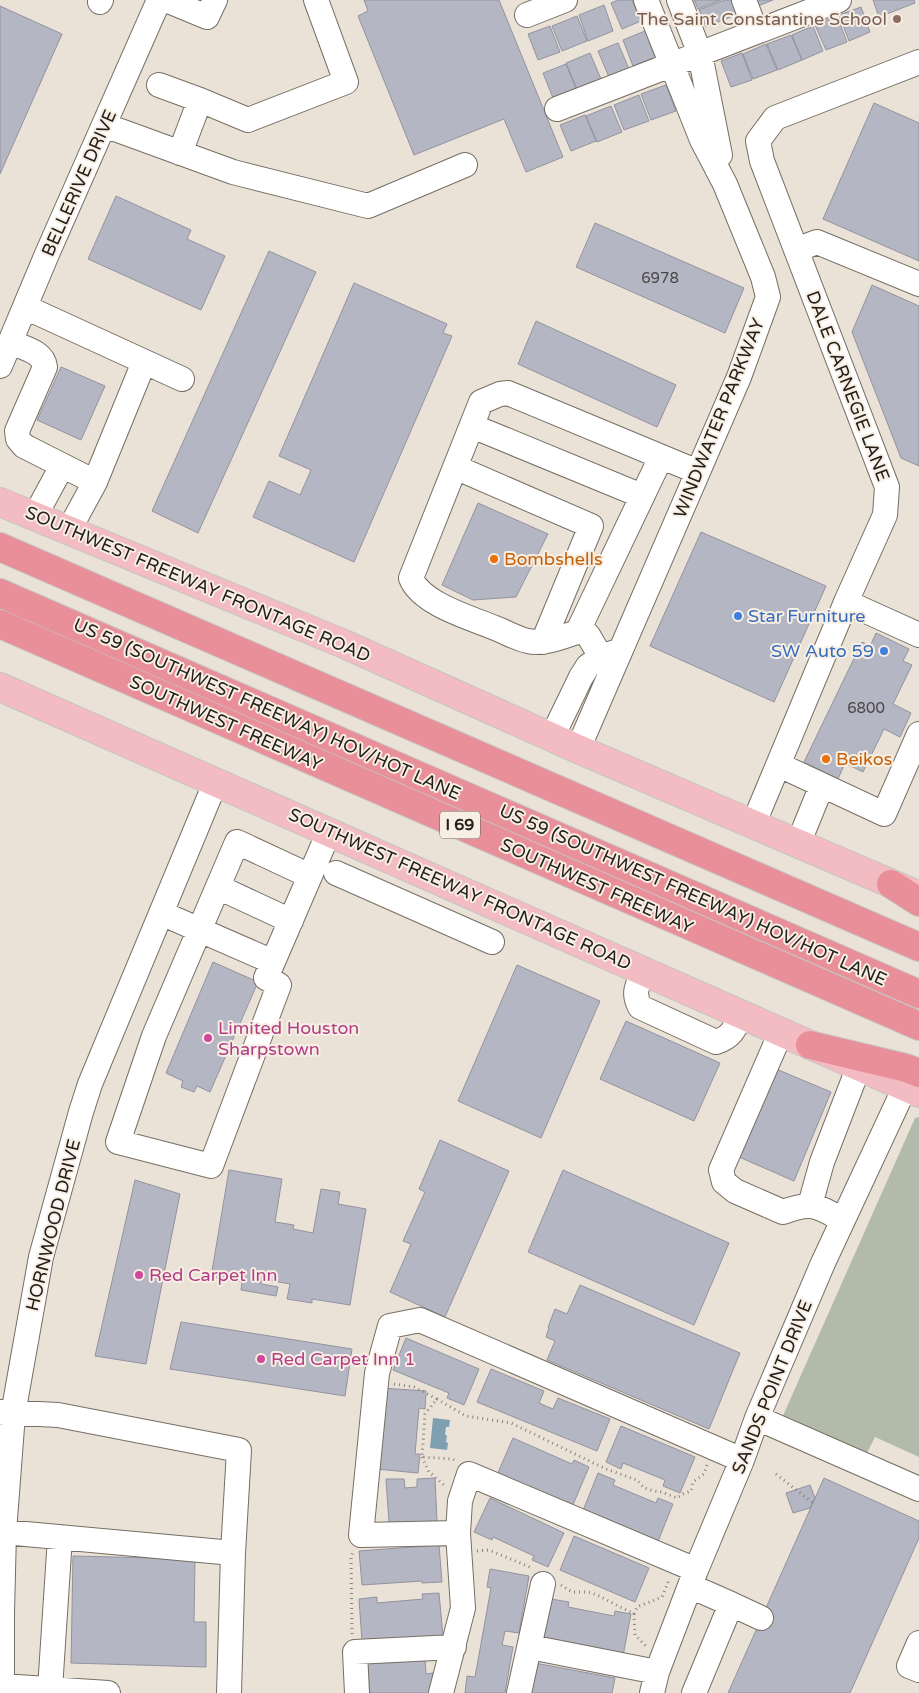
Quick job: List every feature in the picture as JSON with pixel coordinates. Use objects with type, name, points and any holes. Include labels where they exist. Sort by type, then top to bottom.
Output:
[{"type":"highway","points":[[0,547],[919,947]]},
{"type":"highway","name":"US 59 (SOUTHWEST FREEWAY) HOV/HOT LANE","points":[[0,592],[919,994]]},
{"type":"highway","name":"SOUTHWEST FREEWAY","points":[[0,624],[919,1026]]},
{"type":"highway","points":[[891,884],[919,902]]},
{"type":"highway","points":[[810,1045],[906,1068],[914,1084]]},
{"type":"main road","name":"SOUTHWEST FREEWAY FRONTAGE ROAD","points":[[0,502],[344,644],[552,738],[919,896]]},
{"type":"main road","name":"SOUTHWEST FREEWAY FRONTAGE ROAD","points":[[0,687],[810,1045],[859,1066],[914,1084]]},
{"type":"street","name":"BELLERIVE DRIVE","points":[[0,366],[159,0]]},
{"type":"street","points":[[166,0],[207,17],[215,0]]},
{"type":"street","points":[[159,85],[248,120],[346,82],[316,0]]},
{"type":"street","points":[[527,15],[565,0]]},
{"type":"street","name":"WINDWATER PARKWAY","points":[[578,749],[611,653],[698,472],[739,377],[768,297],[763,277],[725,184],[702,140],[646,0]]},
{"type":"street","name":"WINDWATER PARKWAY","points":[[679,0],[700,54],[725,184]]},
{"type":"street","points":[[744,0],[756,32]]},
{"type":"street","points":[[558,109],[756,32],[813,5],[839,0]]},
{"type":"street","name":"DALE CARNEGIE LANE","points":[[753,825],[846,602],[885,515],[887,487],[762,161],[758,141],[775,118],[919,62]]},
{"type":"street","points":[[180,153],[200,100]]},
{"type":"street","points":[[104,125],[233,172],[368,206],[465,165]]},
{"type":"street","points":[[796,250],[817,242],[919,284]]},
{"type":"street","points":[[25,307],[182,379]]},
{"type":"street","points":[[10,342],[39,355],[44,361],[45,367],[16,431],[18,439],[24,446],[95,482]]},
{"type":"street","points":[[69,530],[95,482],[144,362]]},
{"type":"street","points":[[611,653],[588,635],[578,631],[544,642],[527,641],[443,607],[414,586],[411,578],[481,402],[500,394],[508,393],[698,472]]},
{"type":"street","points":[[472,426],[642,496]]},
{"type":"street","points":[[578,631],[661,457]]},
{"type":"street","points":[[34,516],[62,466]]},
{"type":"street","points":[[455,467],[591,526],[544,642]]},
{"type":"street","points":[[846,602],[919,635]]},
{"type":"street","name":"WINDWATER PARKWAY","points":[[552,738],[581,676],[588,666],[611,653]]},
{"type":"street","points":[[779,765],[884,814],[919,734]]},
{"type":"street","name":"HORNWOOD DRIVE","points":[[2,1690],[1,1612],[6,1413],[41,1257],[90,1084],[216,781]]},
{"type":"street","points":[[798,844],[822,785]]},
{"type":"street","points":[[310,876],[237,842],[154,1036],[118,1142],[211,1166],[279,985],[266,978],[274,962],[329,831]]},
{"type":"street","points":[[336,873],[492,942]]},
{"type":"street","points":[[218,887],[291,921]]},
{"type":"street","points":[[161,913],[274,962]]},
{"type":"street","points":[[781,1032],[721,1170],[724,1182],[734,1191],[783,1212],[801,1205],[810,1205],[843,1220]]},
{"type":"street","points":[[810,1205],[822,1162],[859,1066]]},
{"type":"street","name":"SANDS POINT DRIVE","points":[[651,1678],[688,1572],[742,1460],[757,1418],[843,1220],[914,1084]]},
{"type":"street","points":[[458,1542],[361,1534],[377,1373],[390,1326],[420,1320],[742,1460]]},
{"type":"street","points":[[6,1413],[58,1415],[239,1450],[233,1553],[229,1693]]},
{"type":"street","points":[[757,1418],[919,1489]]},
{"type":"street","points":[[441,1693],[463,1608],[458,1542],[461,1498],[469,1474],[688,1572],[731,1604],[762,1618]]},
{"type":"street","points":[[4,1532],[233,1553]]},
{"type":"street","points":[[50,1689],[60,1537]]},
{"type":"street","points":[[519,1693],[544,1578]]},
{"type":"street","points":[[694,1693],[731,1604]]},
{"type":"street","points":[[919,1643],[910,1666],[919,1670]]},
{"type":"street","points":[[530,1646],[651,1678]]},
{"type":"street","points":[[357,1693],[355,1652],[454,1647]]},
{"type":"street","points":[[2,1690],[50,1689],[108,1693]]},
{"type":"path","points":[[376,1381],[414,1387],[466,1416],[511,1423],[606,1469],[637,1480],[644,1488],[677,1498],[692,1491],[693,1482],[704,1474],[714,1447]]},
{"type":"path","points":[[437,1399],[425,1414],[422,1457],[429,1472],[450,1491],[461,1498]]},
{"type":"path","points":[[422,1457],[453,1459],[469,1474]]},
{"type":"path","points":[[776,1474],[813,1503]]},
{"type":"path","points":[[355,1652],[352,1634],[351,1556],[361,1534]]},
{"type":"path","points":[[458,1542],[489,1550],[572,1592],[588,1592],[597,1595],[634,1614]]},
{"type":"path","points":[[651,1678],[647,1650],[645,1644],[636,1634],[634,1614],[637,1607],[662,1596],[688,1572]]},
{"type":"green space","points":[[919,1117],[919,1457],[875,1437],[866,1455],[782,1418],[915,1118]]},
{"type":"water","points":[[433,1418],[450,1420],[449,1427],[446,1427],[445,1435],[447,1435],[447,1450],[430,1448]]},
{"type":"building","points":[[364,0],[499,0],[563,157],[526,172],[504,119],[414,155],[358,16],[368,11]]},
{"type":"building","points":[[618,0],[632,0],[641,21],[622,29],[611,3]]},
{"type":"building","points":[[694,0],[721,0],[698,9]]},
{"type":"building","points":[[725,0],[738,0],[743,12],[706,27],[699,10]]},
{"type":"building","points":[[756,0],[773,0],[758,6]]},
{"type":"building","points":[[873,0],[914,0],[915,3],[879,17]]},
{"type":"building","points":[[604,5],[613,31],[588,41],[579,15]]},
{"type":"building","points":[[0,6],[62,34],[0,174]]},
{"type":"building","points":[[861,7],[870,32],[849,41],[839,15]]},
{"type":"building","points":[[577,16],[587,41],[562,51],[552,26]]},
{"type":"building","points":[[837,16],[847,42],[826,50],[815,25]]},
{"type":"building","points":[[550,26],[560,52],[538,60],[528,34]]},
{"type":"building","points":[[813,26],[823,51],[802,60],[792,35]]},
{"type":"building","points":[[645,31],[655,57],[633,66],[623,40]]},
{"type":"building","points":[[791,35],[802,60],[778,70],[767,44]]},
{"type":"building","points":[[618,43],[629,69],[609,77],[598,51]]},
{"type":"building","points":[[766,44],[777,70],[753,79],[743,54]]},
{"type":"building","points":[[590,53],[601,79],[577,89],[566,63]]},
{"type":"building","points":[[742,53],[752,80],[731,87],[721,61]]},
{"type":"building","points":[[566,64],[576,89],[553,98],[543,73]]},
{"type":"building","points":[[666,85],[676,111],[651,120],[641,94]]},
{"type":"building","points":[[639,95],[649,121],[624,130],[614,105]]},
{"type":"building","points":[[874,103],[919,123],[919,261],[823,219]]},
{"type":"building","points":[[611,106],[622,132],[597,142],[586,116]]},
{"type":"building","points":[[585,115],[596,141],[571,151],[560,125]]},
{"type":"building","points":[[116,196],[191,230],[187,239],[225,256],[201,310],[88,259]]},
{"type":"building","points":[[595,223],[744,288],[725,333],[576,267]]},
{"type":"building","points":[[269,251],[316,272],[198,533],[152,511]]},
{"type":"building","points":[[354,283],[447,324],[443,333],[452,336],[354,562],[253,517],[269,481],[300,495],[311,470],[279,456]]},
{"type":"building","points":[[872,285],[919,306],[919,466],[901,458],[852,332]]},
{"type":"building","points":[[536,321],[676,385],[657,427],[518,364]]},
{"type":"building","points":[[61,367],[105,386],[81,440],[37,420]]},
{"type":"building","name":"Bombshells","points":[[478,503],[548,534],[516,597],[473,600],[442,585]]},
{"type":"building","name":"Star Furniture","points":[[701,532],[826,586],[774,702],[650,646]]},
{"type":"building","points":[[876,633],[909,649],[903,661],[912,665],[893,704],[911,713],[900,737],[884,729],[863,772],[845,763],[838,779],[804,762],[862,642],[870,646]]},
{"type":"building","points":[[213,962],[258,982],[210,1092],[197,1086],[194,1092],[181,1087],[183,1081],[166,1073]]},
{"type":"building","points":[[517,965],[600,1001],[541,1138],[458,1101]]},
{"type":"building","points":[[626,1021],[720,1063],[694,1121],[600,1079]]},
{"type":"building","points":[[776,1069],[831,1092],[794,1181],[739,1157]]},
{"type":"building","points":[[440,1140],[509,1171],[445,1317],[390,1292],[411,1244],[403,1241],[425,1192],[419,1189]]},
{"type":"building","points":[[229,1170],[282,1179],[275,1222],[294,1225],[293,1229],[313,1233],[321,1189],[340,1192],[338,1204],[366,1209],[350,1305],[312,1299],[312,1303],[287,1299],[290,1284],[262,1279],[261,1284],[278,1287],[276,1296],[241,1290],[242,1282],[211,1277]]},
{"type":"building","points":[[563,1170],[729,1243],[694,1325],[528,1252]]},
{"type":"building","name":"Red Carpet Inn","points":[[135,1180],[180,1194],[146,1364],[95,1356]]},
{"type":"building","points":[[580,1285],[740,1353],[709,1429],[547,1360],[555,1341],[546,1337],[555,1309],[567,1314]]},
{"type":"building","name":"Red Carpet Inn 1","points":[[181,1322],[352,1349],[345,1396],[170,1369]]},
{"type":"building","points":[[406,1338],[479,1369],[464,1405],[447,1398],[449,1393],[393,1370]]},
{"type":"building","points":[[491,1369],[544,1391],[539,1403],[553,1409],[558,1398],[610,1419],[597,1451],[477,1402]]},
{"type":"building","points":[[382,1388],[426,1391],[425,1409],[419,1408],[415,1454],[420,1454],[418,1473],[376,1469]]},
{"type":"building","points":[[621,1426],[695,1457],[680,1493],[663,1486],[665,1480],[623,1463],[621,1469],[606,1462]]},
{"type":"building","points":[[513,1438],[572,1464],[574,1460],[589,1467],[572,1507],[497,1475]]},
{"type":"building","points":[[598,1473],[615,1480],[613,1485],[656,1503],[658,1498],[673,1504],[657,1544],[582,1513]]},
{"type":"building","points":[[435,1478],[437,1521],[389,1523],[386,1479],[404,1479],[405,1488],[417,1487],[417,1479]]},
{"type":"building","points":[[824,1478],[919,1521],[919,1538],[850,1693],[728,1693]]},
{"type":"building","points":[[810,1485],[815,1498],[810,1508],[793,1513],[786,1493]]},
{"type":"building","points":[[490,1498],[564,1533],[548,1567],[532,1560],[534,1556],[493,1537],[492,1540],[474,1532]]},
{"type":"building","points":[[574,1536],[649,1568],[635,1602],[560,1570]]},
{"type":"building","points":[[439,1545],[442,1582],[422,1583],[422,1581],[362,1585],[359,1551]]},
{"type":"building","points":[[73,1556],[195,1559],[194,1622],[206,1622],[206,1667],[71,1663]]},
{"type":"building","points":[[490,1569],[529,1576],[519,1633],[505,1631],[502,1645],[513,1647],[505,1693],[465,1693],[467,1676],[475,1677],[491,1588],[487,1587]]},
{"type":"building","points":[[439,1593],[443,1636],[362,1642],[359,1599],[377,1597],[377,1603],[423,1599],[422,1594]]},
{"type":"building","points":[[551,1599],[569,1602],[568,1607],[614,1616],[615,1611],[631,1614],[623,1656],[543,1641]]},
{"type":"building","points":[[425,1658],[426,1674],[433,1673],[435,1693],[370,1693],[367,1660]]},
{"type":"building","points":[[535,1663],[615,1678],[612,1693],[530,1693]]},
{"type":"place","name":"The Saint Constantine School","points":[[897,19]]},
{"type":"place","name":"Bombshells","points":[[494,559]]},
{"type":"place","name":"Star Furniture","points":[[738,616]]},
{"type":"place","name":"SW Auto 59","points":[[884,651]]},
{"type":"place","name":"Beikos","points":[[826,759]]},
{"type":"place","name":"Limited Houston Sharpstown","points":[[208,1038]]},
{"type":"place","name":"Red Carpet Inn","points":[[139,1275]]},
{"type":"place","name":"Red Carpet Inn 1","points":[[261,1359]]}]
